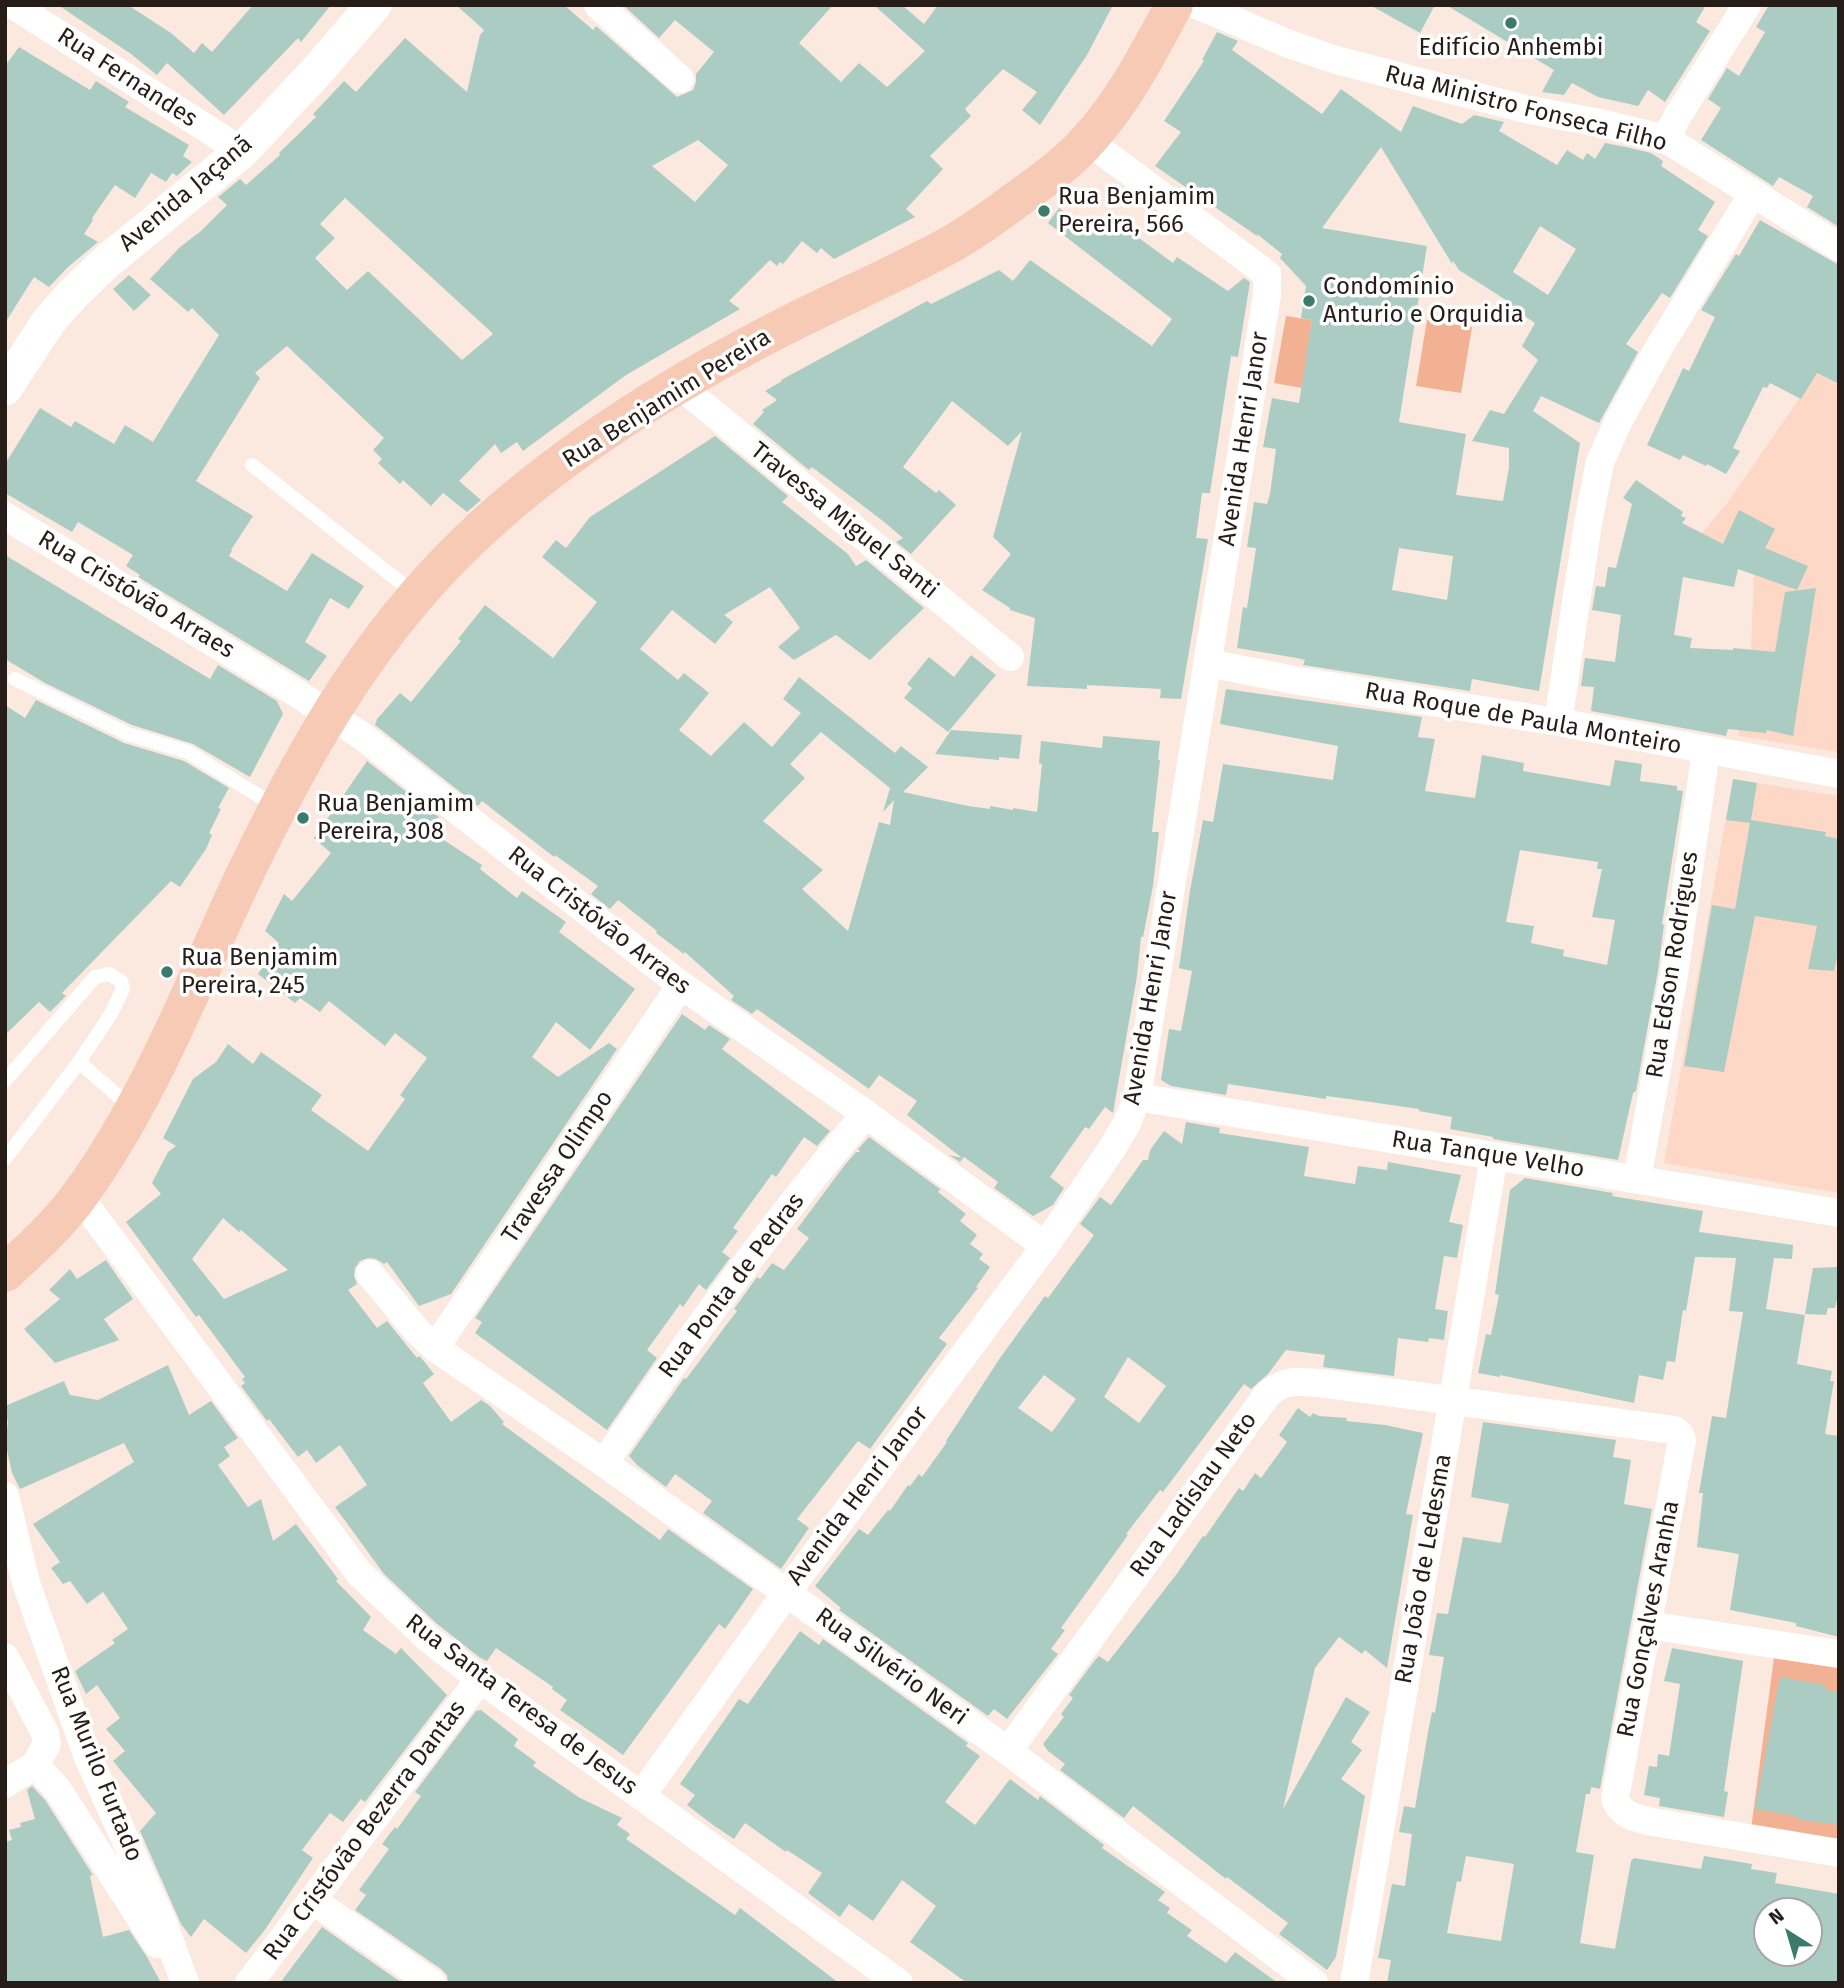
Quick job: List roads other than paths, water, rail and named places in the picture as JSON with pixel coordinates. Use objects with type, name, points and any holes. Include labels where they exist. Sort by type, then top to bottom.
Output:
[{"type":"main road","name":"Rua Benjamim Pereira","points":[[5,1273],[53,1228],[79,1196],[134,1110],[278,807],[329,713],[347,685],[416,595],[468,540],[590,441],[744,348],[956,242],[1037,185],[1088,141],[1136,75],[1174,5]]},
{"type":"street","name":"Rua Fernandes","points":[[13,5],[242,151]]},
{"type":"street","points":[[598,5],[680,79]]},
{"type":"street","name":"Rua Ministro Fonseca Filho","points":[[1197,5],[1289,44],[1336,60],[1514,106],[1666,139],[1839,247]]},
{"type":"street","points":[[1666,139],[1747,5]]},
{"type":"street","name":"Avenida Jaçanã","points":[[5,388],[49,321],[72,295],[106,262],[242,151],[363,10]]},
{"type":"street","name":"Avenida Henri Janor","points":[[641,1796],[787,1592],[1045,1246],[1111,1150],[1127,1123],[1137,1097],[1267,295],[1267,274],[1088,141]]},
{"type":"street","points":[[1558,722],[1588,523],[1600,462],[1618,422],[1658,349],[1752,195]]},
{"type":"street","name":"Travessa Miguel Santi","points":[[679,385],[1010,657]]},
{"type":"street","name":"Rua Cristóvão Arraes","points":[[5,516],[329,713],[362,736],[681,985],[866,1114],[1045,1246]]},
{"type":"street","name":"Rua Roque de Paula Monteiro","points":[[1208,663],[1299,681],[1558,722],[1839,774]]},
{"type":"street","name":"Rua Edson Rodrigues","points":[[1637,1179],[1674,974],[1706,750]]},
{"type":"street","name":"Travessa Olimpo","points":[[435,1348],[681,985]]},
{"type":"street","name":"Rua Tanque Velho","points":[[1137,1097],[1839,1213]]},
{"type":"street","name":"Rua Ponta de Pedras","points":[[604,1463],[658,1384],[767,1238],[866,1114]]},
{"type":"street","name":"Rua João de Ledesma","points":[[1354,1983],[1494,1156]]},
{"type":"street","name":"Rua Santa Teresa de Jesus","points":[[79,1196],[359,1573],[430,1640],[480,1679],[893,1981]]},
{"type":"street","name":"Rua Silvério Neri","points":[[370,1274],[417,1331],[435,1348],[604,1463],[1009,1751],[1314,1983]]},
{"type":"street","name":"Rua Ladislau Neto","points":[[1009,1751],[1267,1395],[1277,1386],[1288,1381],[1320,1383],[1453,1400]]},
{"type":"street","name":"Rua Gonçalves Aranha","points":[[1453,1400],[1674,1430],[1679,1434],[1682,1440],[1615,1798],[1618,1808],[1629,1816],[1653,1822],[1839,1853]]},
{"type":"street","name":"Rua Murilo Furtado","points":[[5,1496],[11,1550],[26,1583],[88,1755],[164,1925],[184,1981]]},
{"type":"street","points":[[1647,1625],[1839,1654]]},
{"type":"street","name":"Rua Murilo Furtado","points":[[5,1657],[45,1733],[47,1744],[35,1765],[53,1782],[184,1981]]},
{"type":"street","name":"Rua Cristóvão Bezerra Dantas","points":[[249,1983],[480,1679]]},
{"type":"street","points":[[5,1784],[35,1765]]},
{"type":"street","points":[[312,1900],[432,1983]]},
{"type":"lane","points":[[252,465],[416,595]]},
{"type":"lane","points":[[15,679],[128,734],[188,752],[278,807]]},
{"type":"lane","points":[[5,1080],[95,977],[109,974],[121,981],[123,989],[120,997],[79,1062],[5,1159]]},
{"type":"lane","points":[[79,1062],[134,1110]]},
{"type":"place","name":"Edifício Anhembi","points":[[1511,23]]},
{"type":"place","name":"Rua Benjamim Pereira, 566","points":[[1044,211]]},
{"type":"place","name":"Condomínio Anturio e Orquidia","points":[[1309,301]]},
{"type":"place","name":"Rua Benjamim Pereira, 308","points":[[303,818]]},
{"type":"place","name":"Rua Benjamim Pereira, 245","points":[[167,972]]}]
